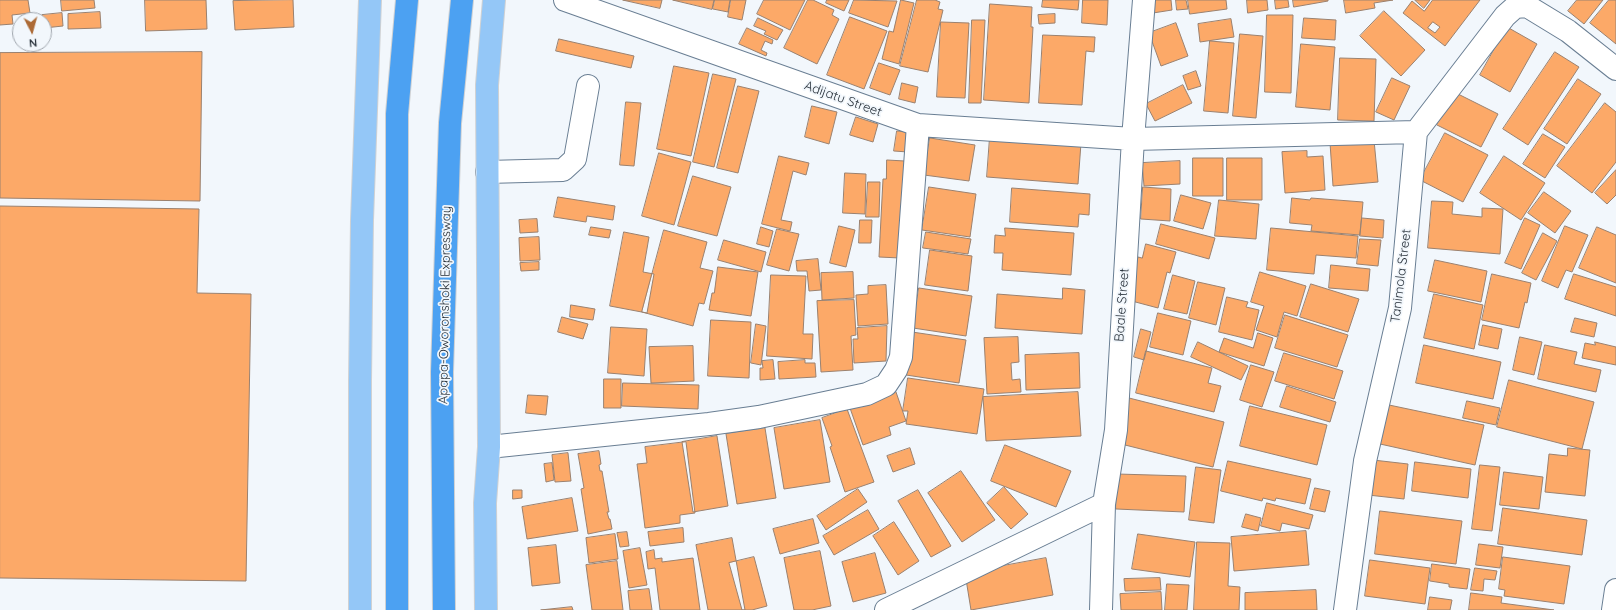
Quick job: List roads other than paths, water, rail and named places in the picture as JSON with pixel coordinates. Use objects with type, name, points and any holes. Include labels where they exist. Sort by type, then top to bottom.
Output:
[{"type":"highway","points":[[397,610],[398,114],[407,0]]},
{"type":"highway","name":"Apapa-Oworonshoki Expressway","points":[[444,610],[442,364],[450,123],[462,0]]},
{"type":"main road","points":[[360,610],[362,220],[370,0]]},
{"type":"main road","points":[[486,610],[485,503],[489,447],[487,85],[494,0]]},
{"type":"street","name":"Adijatu Street","points":[[565,0],[918,125],[1133,139],[1416,132]]},
{"type":"street","name":"Baale Street","points":[[1101,610],[1104,504],[1116,430],[1133,139],[1144,0]]},
{"type":"street","points":[[1416,132],[1506,16],[1515,7],[1527,6],[1568,31],[1616,70]]},
{"type":"street","points":[[487,172],[563,170],[575,159],[588,86]]},
{"type":"street","points":[[489,447],[709,424],[759,416],[867,394],[886,385],[896,370],[901,357],[918,125]]},
{"type":"street","name":"Tanimola Street","points":[[1345,610],[1365,461],[1400,308],[1416,132]]},
{"type":"street","points":[[886,610],[1104,504]]},
{"type":"street","points":[[1613,610],[1616,590]]}]
